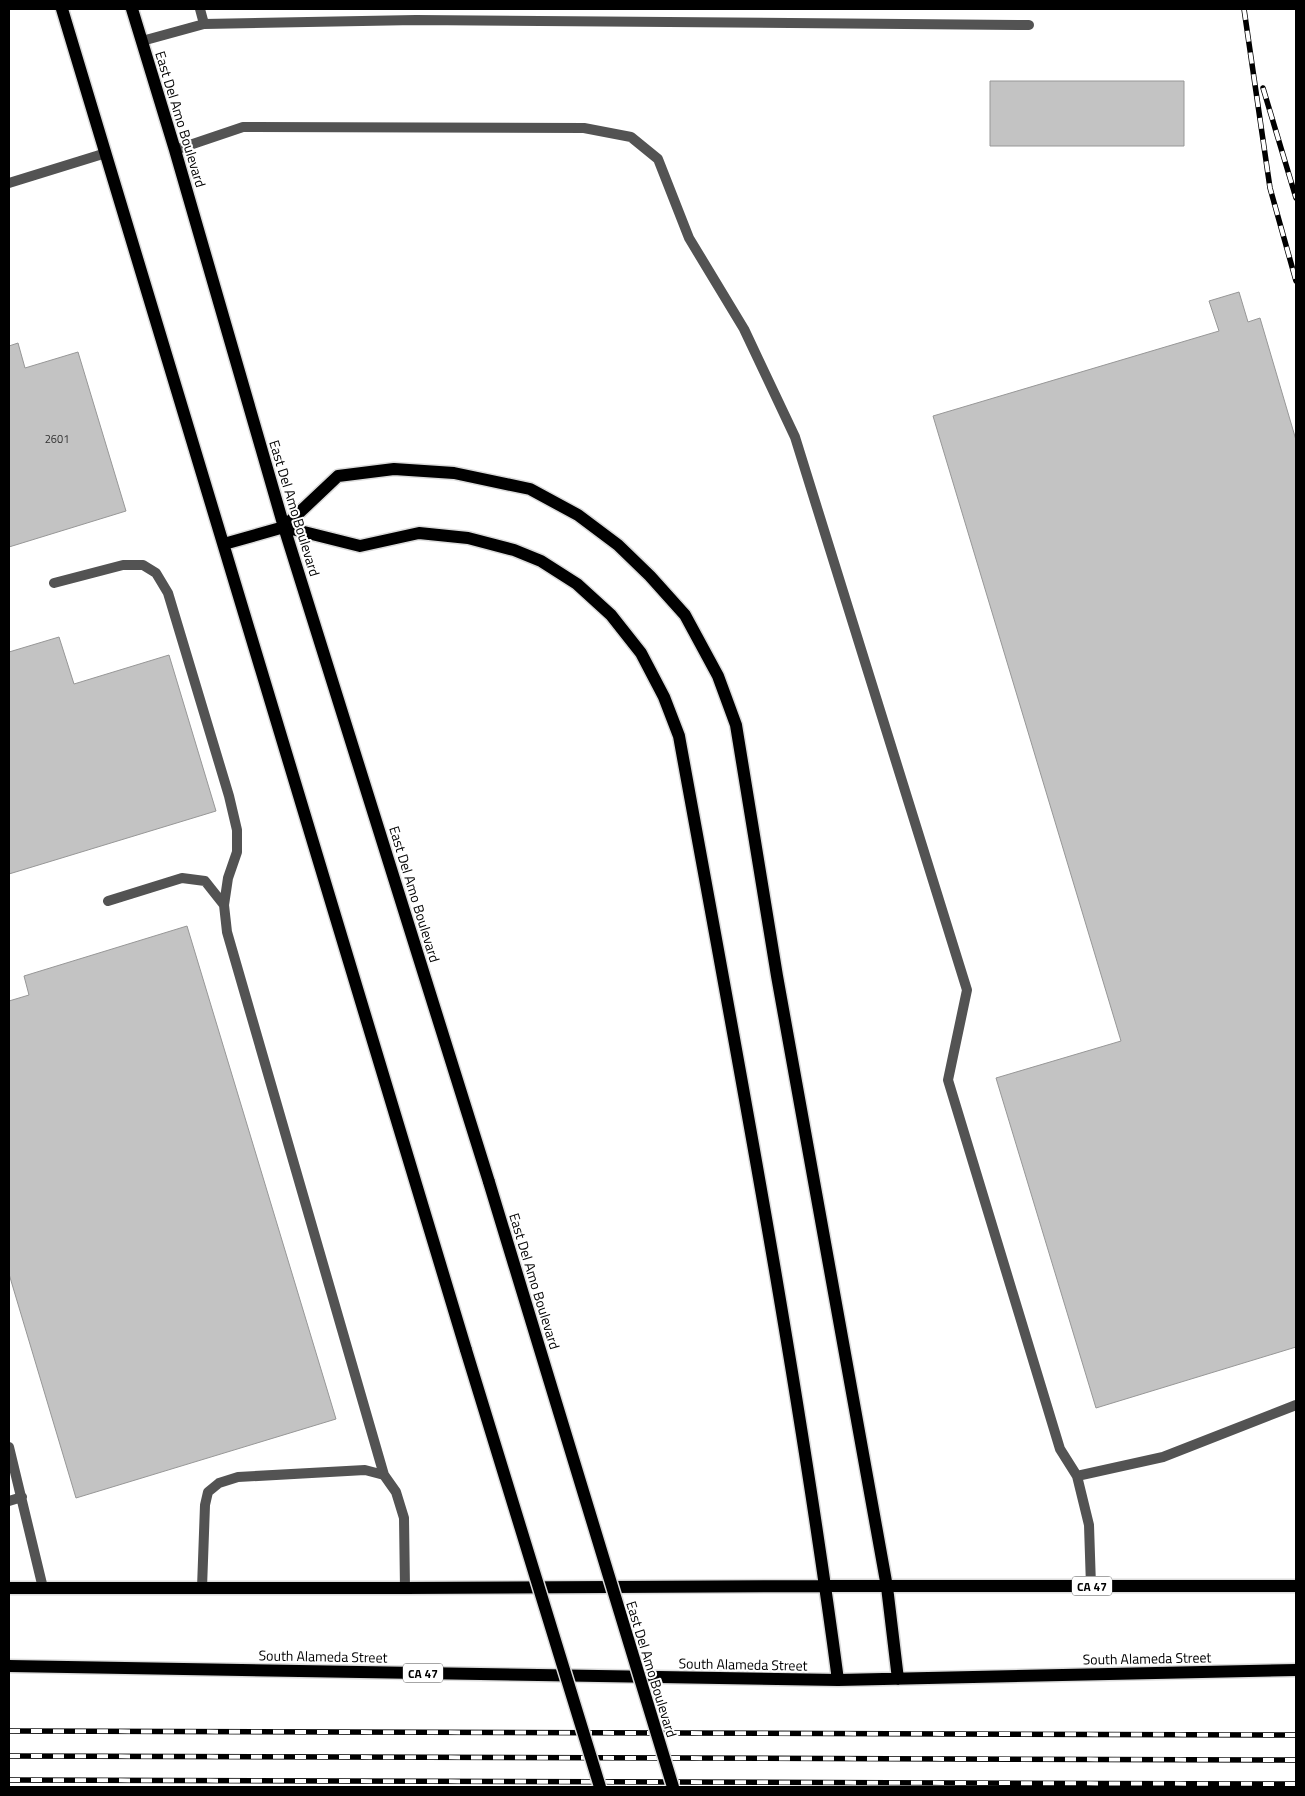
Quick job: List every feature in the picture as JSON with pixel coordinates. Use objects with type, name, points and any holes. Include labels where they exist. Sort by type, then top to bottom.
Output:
[{"type":"main road","points":[[62,9],[466,1350],[600,1787]]},
{"type":"main road","name":"East Del Amo Boulevard","points":[[132,9],[175,150],[284,527],[489,1182],[673,1787]]},
{"type":"main road","points":[[224,544],[284,527],[338,476],[394,469],[454,473],[530,489],[578,515],[618,545],[650,576],[685,615],[718,676],[736,725],[778,976],[887,1587],[898,1679]]},
{"type":"main road","points":[[284,527],[360,546],[419,533],[468,538],[514,550],[541,561],[577,584],[611,615],[641,653],[664,697],[679,736],[764,1206],[825,1586],[838,1680]]},
{"type":"main road","name":"CA 47","points":[[9,1588],[1296,1586]]},
{"type":"main road","name":"South Alameda Street","points":[[9,1666],[838,1680],[1296,1670]]},
{"type":"lane","points":[[200,9],[204,24]]},
{"type":"lane","points":[[142,41],[204,24],[416,20],[1029,25]]},
{"type":"lane","points":[[175,150],[243,127],[584,128],[631,137],[658,159],[689,238],[744,330],[795,437],[968,990],[948,1080],[1060,1449],[1077,1476],[1089,1525],[1091,1586]]},
{"type":"lane","points":[[9,183],[106,153]]},
{"type":"lane","points":[[54,583],[123,565],[143,565],[156,573],[168,594],[237,830],[237,852],[228,878],[224,905],[227,932],[384,1475],[396,1492],[404,1518],[406,1588]]},
{"type":"lane","points":[[108,901],[182,878],[205,881],[224,905]]},
{"type":"lane","points":[[1077,1476],[1163,1457],[1296,1405]]},
{"type":"lane","points":[[9,1447],[43,1588]]},
{"type":"lane","points":[[202,1588],[205,1505],[208,1492],[219,1483],[238,1477],[366,1470],[384,1475]]},
{"type":"lane","points":[[9,1501],[22,1497]]},
{"type":"building","points":[[990,81],[1184,81],[1184,146],[990,146]]},
{"type":"building","points":[[1239,292],[1248,322],[1260,318],[1296,440],[1296,1347],[1096,1408],[996,1078],[1121,1041],[933,416],[1219,331],[1209,301]]},
{"type":"building","points":[[18,343],[25,368],[78,352],[126,511],[9,547],[9,346]]},
{"type":"building","points":[[59,637],[74,684],[169,655],[216,811],[9,874],[9,652]]},
{"type":"building","points":[[187,926],[336,1419],[76,1498],[9,1274],[9,1001],[29,995],[24,976]]},
{"type":"railway","points":[[1244,9],[1270,188],[1296,281]]},
{"type":"railway","points":[[1263,88],[1296,198]]},
{"type":"railway","points":[[9,1731],[1296,1735]]},
{"type":"railway","points":[[9,1756],[1296,1760]]},
{"type":"railway","points":[[9,1780],[1296,1784]]}]
